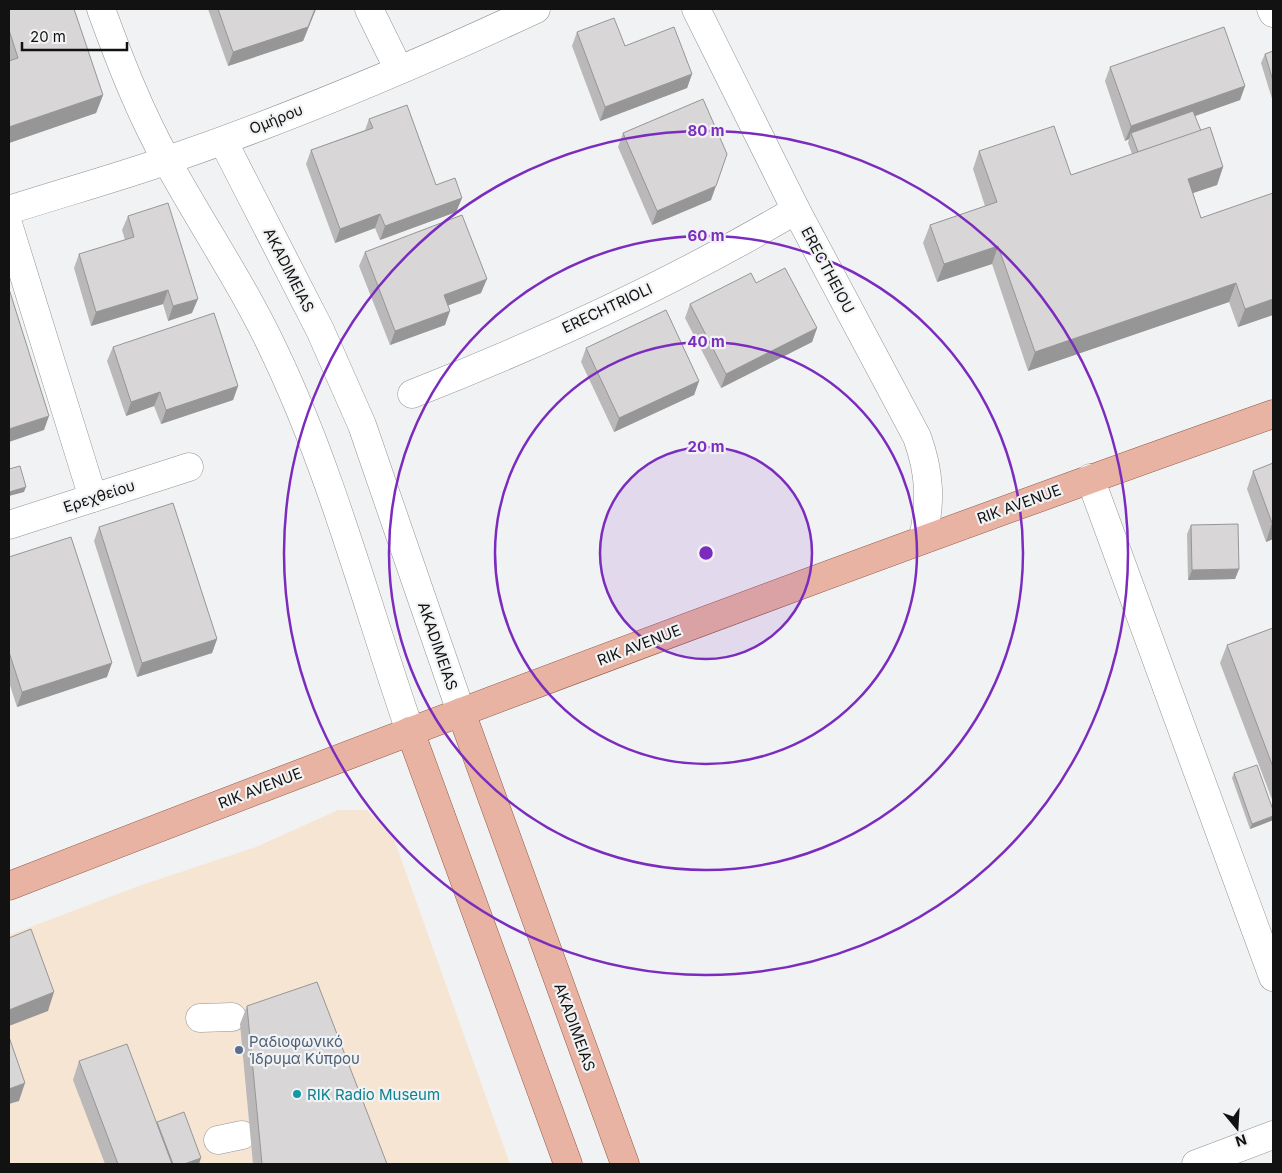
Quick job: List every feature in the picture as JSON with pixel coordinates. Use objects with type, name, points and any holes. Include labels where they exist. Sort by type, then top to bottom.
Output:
[{"type":"main road","name":"RIK AVENUE","points":[[9,886],[410,731],[923,539],[1273,414]]},
{"type":"main road","name":"AKADIMEIAS","points":[[461,712],[625,1164]]},
{"type":"main road","points":[[410,731],[568,1164]]},
{"type":"street","points":[[101,9],[126,77],[166,161],[236,276],[274,350],[302,412],[410,731]]},
{"type":"street","points":[[369,9],[399,70]]},
{"type":"street","name":"Ομήρου","points":[[9,210],[166,161],[223,141],[399,70],[536,9]]},
{"type":"street","name":"ERECTHEIOU","points":[[696,9],[796,210],[917,437],[927,466],[928,516],[923,539]]},
{"type":"street","points":[[1271,9],[1273,13]]},
{"type":"street","name":"AKADIMEIAS","points":[[223,141],[320,330],[362,424],[461,712]]},
{"type":"street","name":"ERECHTRIOLI","points":[[412,394],[467,372],[633,296],[742,242],[796,210]]},
{"type":"street","points":[[9,227],[93,498]]},
{"type":"street","name":"Ερεχθείου","points":[[9,525],[189,467]]},
{"type":"street","points":[[1090,478],[1273,977]]},
{"type":"street","points":[[200,1018],[232,1017]]},
{"type":"street","points":[[1196,1164],[1273,1134]]},
{"type":"shaded area","name":"Ραδιοφωνικό Ίδρυμα Κύπρου","points":[[338,810],[367,810],[394,839],[510,1164],[9,1164],[9,935],[136,887],[256,847]]},
{"type":"building","points":[[9,9],[74,9],[103,95],[9,127],[9,61],[18,58],[9,30]]},
{"type":"building","points":[[218,9],[315,9],[308,27],[233,52]]},
{"type":"building","points":[[614,18],[625,46],[674,27],[692,74],[605,107],[577,32]]},
{"type":"building","points":[[1224,27],[1245,86],[1131,126],[1110,67]]},
{"type":"building","points":[[1273,51],[1273,81],[1265,54]]},
{"type":"building","points":[[703,99],[727,154],[716,186],[657,211],[623,133]]},
{"type":"building","points":[[407,105],[436,185],[455,178],[462,198],[385,226],[380,214],[340,229],[311,150],[373,128],[369,119]]},
{"type":"building","points":[[1193,111],[1201,131],[1138,152],[1131,133]]},
{"type":"building","points":[[1054,126],[1071,175],[1210,127],[1223,167],[1188,179],[1201,218],[1273,193],[1273,299],[1245,309],[1236,283],[1035,352],[998,246],[944,264],[930,225],[997,202],[979,151]]},
{"type":"building","points":[[168,203],[198,299],[173,306],[168,290],[96,312],[79,254],[134,237],[128,216]]},
{"type":"building","points":[[462,215],[487,279],[444,295],[450,311],[395,331],[365,252]]},
{"type":"building","points":[[785,268],[817,328],[726,374],[690,304],[751,273],[756,283]]},
{"type":"building","points":[[9,289],[49,416],[9,429]]},
{"type":"building","points":[[666,310],[699,381],[619,418],[586,348]]},
{"type":"building","points":[[214,313],[238,386],[166,410],[160,392],[131,402],[113,347]]},
{"type":"building","points":[[1273,463],[1273,523],[1272,523],[1253,471]]},
{"type":"building","points":[[20,466],[26,487],[9,492],[9,469]]},
{"type":"building","points":[[173,503],[217,639],[142,663],[99,527]]},
{"type":"building","points":[[1238,524],[1239,569],[1192,570],[1191,525]]},
{"type":"building","points":[[71,537],[112,663],[22,692],[9,652],[9,557]]},
{"type":"building","points":[[1273,628],[1273,767],[1227,645]]},
{"type":"building","points":[[1257,765],[1273,810],[1273,816],[1252,824],[1234,773]]},
{"type":"building","points":[[31,929],[54,992],[9,1010],[9,938]]},
{"type":"building","name":"RIK Radio Museum","points":[[317,982],[387,1164],[262,1164],[247,1006]]},
{"type":"building","points":[[9,1037],[25,1083],[9,1089]]},
{"type":"building","points":[[127,1044],[172,1164],[118,1164],[79,1061]]},
{"type":"building","points":[[184,1112],[201,1158],[184,1164],[173,1164],[157,1122]]},
{"type":"place","name":"Ραδιοφωνικό Ίδρυμα Κύπρου","points":[[239,1050]]},
{"type":"place","name":"RIK Radio Museum","points":[[297,1094]]}]
